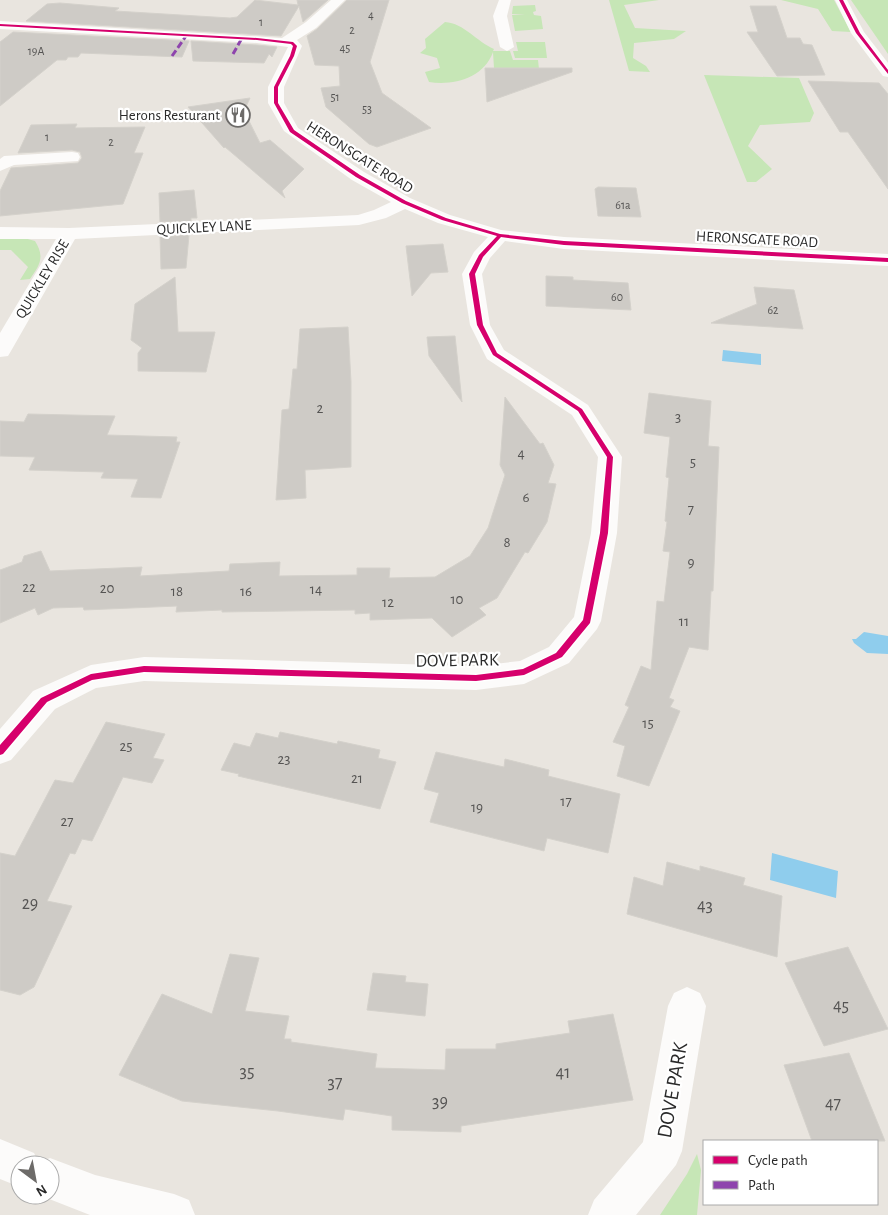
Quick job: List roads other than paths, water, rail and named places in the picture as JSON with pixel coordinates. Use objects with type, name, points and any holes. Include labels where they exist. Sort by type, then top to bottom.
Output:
[{"type":"street","points":[[0,25],[286,41],[311,25],[339,0]]},
{"type":"street","points":[[502,43],[500,16],[505,0]]},
{"type":"street","points":[[841,0],[858,33],[888,73]]},
{"type":"street","name":"HERONSGATE ROAD","points":[[286,41],[295,46],[294,53],[276,87],[276,103],[292,131],[358,176],[404,202],[444,219],[500,235],[573,244],[888,260]]},
{"type":"street","points":[[0,166],[10,160],[72,157]]},
{"type":"street","name":"QUICKLEY LANE","points":[[0,233],[69,234],[359,220],[380,214],[404,202]]},
{"type":"street","name":"QUICKLEY RISE","points":[[0,351],[69,234]]},
{"type":"street","name":"DOVE PARK","points":[[0,752],[44,700],[91,677],[144,669],[476,678],[524,672],[559,655],[587,621],[604,533],[610,456],[580,410],[495,354],[480,325],[472,274],[481,256],[500,235]]},
{"type":"street","name":"DOVE PARK","points":[[609,1215],[662,1151],[687,1006]]},
{"type":"street","points":[[60,1182],[95,1196],[174,1215]]},
{"type":"water","points":[[723,350],[761,354],[761,365],[722,361]]},
{"type":"water","points":[[864,632],[888,636],[888,654],[867,653],[854,643],[852,639],[856,639]]},
{"type":"water","points":[[772,853],[838,871],[836,898],[770,880]]},
{"type":"place","name":"Herons Resturant","points":[[238,115]]}]
